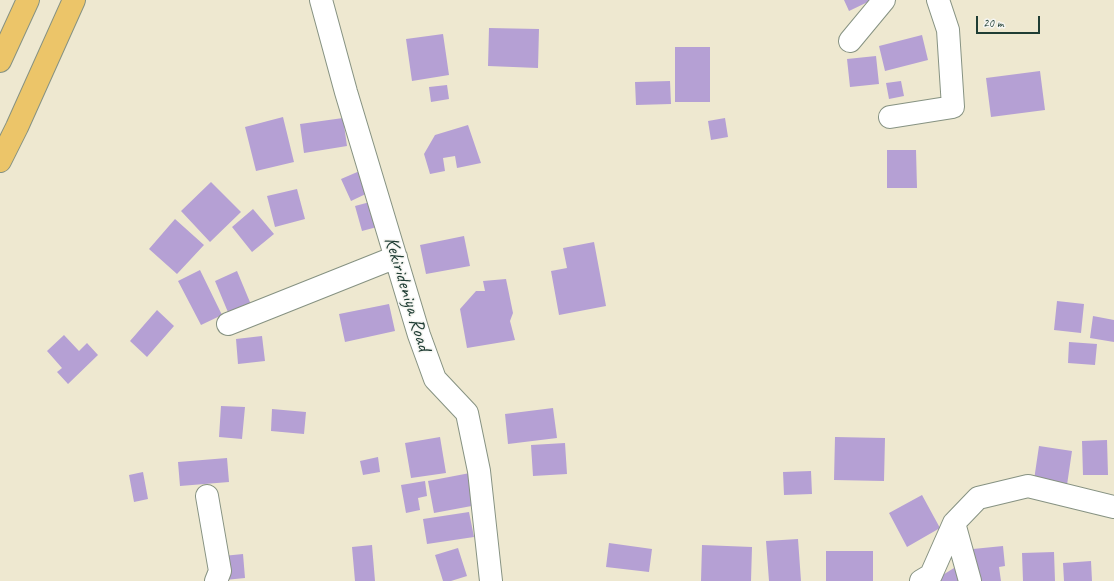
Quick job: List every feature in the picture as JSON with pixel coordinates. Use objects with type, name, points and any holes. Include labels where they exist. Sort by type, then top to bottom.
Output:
[{"type":"highway","points":[[0,61],[28,0]]},
{"type":"highway","points":[[0,161],[17,127],[74,0]]},
{"type":"street","name":"Kekirideniya Road","points":[[321,0],[346,92],[419,335],[435,379],[467,413],[479,471],[491,581]]},
{"type":"street","points":[[850,41],[884,0]]},
{"type":"street","points":[[890,117],[953,107],[948,30],[938,0]]},
{"type":"street","points":[[228,324],[396,257]]},
{"type":"street","points":[[921,581],[931,576],[954,523],[978,498],[1028,486],[1114,507]]},
{"type":"street","points":[[207,496],[220,571],[216,581]]},
{"type":"street","points":[[954,523],[970,581]]},
{"type":"building","points":[[844,0],[872,0],[849,11]]},
{"type":"building","points":[[489,28],[539,29],[538,68],[488,66]]},
{"type":"building","points":[[443,34],[449,75],[412,81],[406,39]]},
{"type":"building","points":[[922,35],[928,60],[885,71],[879,46]]},
{"type":"building","points":[[675,47],[710,47],[710,102],[675,102]]},
{"type":"building","points":[[876,56],[879,84],[850,87],[847,59]]},
{"type":"building","points":[[1040,71],[1045,110],[991,117],[986,78]]},
{"type":"building","points":[[670,81],[671,104],[636,105],[635,82]]},
{"type":"building","points":[[901,81],[904,96],[889,99],[886,83]]},
{"type":"building","points":[[447,85],[449,99],[431,102],[429,87]]},
{"type":"building","points":[[283,117],[294,162],[256,171],[245,127]]},
{"type":"building","points":[[343,118],[347,146],[304,153],[300,124]]},
{"type":"building","points":[[725,118],[728,137],[711,140],[708,121]]},
{"type":"building","points":[[468,125],[481,163],[457,168],[455,156],[443,158],[445,171],[430,174],[424,154],[435,135]]},
{"type":"building","points":[[887,150],[916,150],[917,188],[887,188]]},
{"type":"building","points":[[362,170],[372,191],[351,201],[341,179]]},
{"type":"building","points":[[211,182],[241,212],[210,242],[181,211]]},
{"type":"building","points":[[297,189],[305,219],[275,227],[267,196]]},
{"type":"building","points":[[370,202],[377,227],[362,231],[355,206]]},
{"type":"building","points":[[253,209],[274,234],[252,252],[232,227]]},
{"type":"building","points":[[175,219],[204,245],[177,274],[149,249]]},
{"type":"building","points":[[464,236],[470,266],[426,274],[420,245]]},
{"type":"building","points":[[594,242],[606,306],[559,315],[551,271],[567,268],[563,248]]},
{"type":"building","points":[[200,270],[222,315],[201,325],[178,281]]},
{"type":"building","points":[[237,271],[252,307],[230,317],[215,281]]},
{"type":"building","points":[[506,279],[513,313],[510,321],[515,340],[467,348],[460,309],[476,291],[485,291],[483,281]]},
{"type":"building","points":[[1057,301],[1084,304],[1081,333],[1054,330]]},
{"type":"building","points":[[389,304],[395,331],[345,342],[339,314]]},
{"type":"building","points":[[157,310],[174,326],[147,357],[130,341]]},
{"type":"building","points":[[1093,316],[1114,320],[1114,342],[1090,338]]},
{"type":"building","points":[[64,335],[79,351],[87,343],[98,355],[68,384],[57,372],[62,368],[47,351]]},
{"type":"building","points":[[262,336],[265,361],[238,364],[236,339]]},
{"type":"building","points":[[1069,342],[1097,344],[1095,365],[1068,363]]},
{"type":"building","points":[[221,406],[245,407],[242,439],[219,437]]},
{"type":"building","points":[[553,408],[557,438],[508,444],[505,414]]},
{"type":"building","points":[[272,409],[306,412],[304,434],[271,431]]},
{"type":"building","points":[[440,437],[446,473],[411,478],[405,443]]},
{"type":"building","points":[[835,437],[885,438],[884,481],[834,480]]},
{"type":"building","points":[[1107,440],[1108,475],[1083,475],[1082,441]]},
{"type":"building","points":[[565,443],[567,474],[533,476],[531,445]]},
{"type":"building","points":[[1039,446],[1072,451],[1067,485],[1034,480]]},
{"type":"building","points":[[378,457],[380,472],[363,475],[360,461]]},
{"type":"building","points":[[227,458],[229,482],[180,486],[178,462]]},
{"type":"building","points":[[811,471],[812,494],[784,495],[783,472]]},
{"type":"building","points":[[143,472],[148,499],[134,502],[129,475]]},
{"type":"building","points":[[470,473],[477,505],[434,513],[428,481]]},
{"type":"building","points":[[425,481],[427,496],[418,498],[420,510],[406,513],[401,485]]},
{"type":"building","points":[[922,495],[940,528],[907,547],[889,513]]},
{"type":"building","points":[[469,512],[474,537],[427,544],[423,519]]},
{"type":"building","points":[[798,539],[801,581],[769,581],[766,541]]},
{"type":"building","points":[[609,543],[652,549],[649,572],[606,567]]},
{"type":"building","points":[[372,545],[375,581],[355,581],[352,547]]},
{"type":"building","points":[[702,545],[752,547],[751,581],[701,581]]},
{"type":"building","points":[[1003,546],[1005,566],[999,567],[1001,581],[976,581],[973,549]]},
{"type":"building","points":[[458,548],[467,576],[451,581],[443,581],[435,555]]},
{"type":"building","points":[[826,551],[873,551],[873,581],[826,581]]},
{"type":"building","points":[[1054,552],[1055,581],[1023,581],[1022,553]]},
{"type":"building","points":[[243,554],[245,578],[225,580],[223,556]]},
{"type":"building","points":[[1091,561],[1092,581],[1064,581],[1063,563]]},
{"type":"building","points":[[954,568],[962,581],[933,581]]}]
